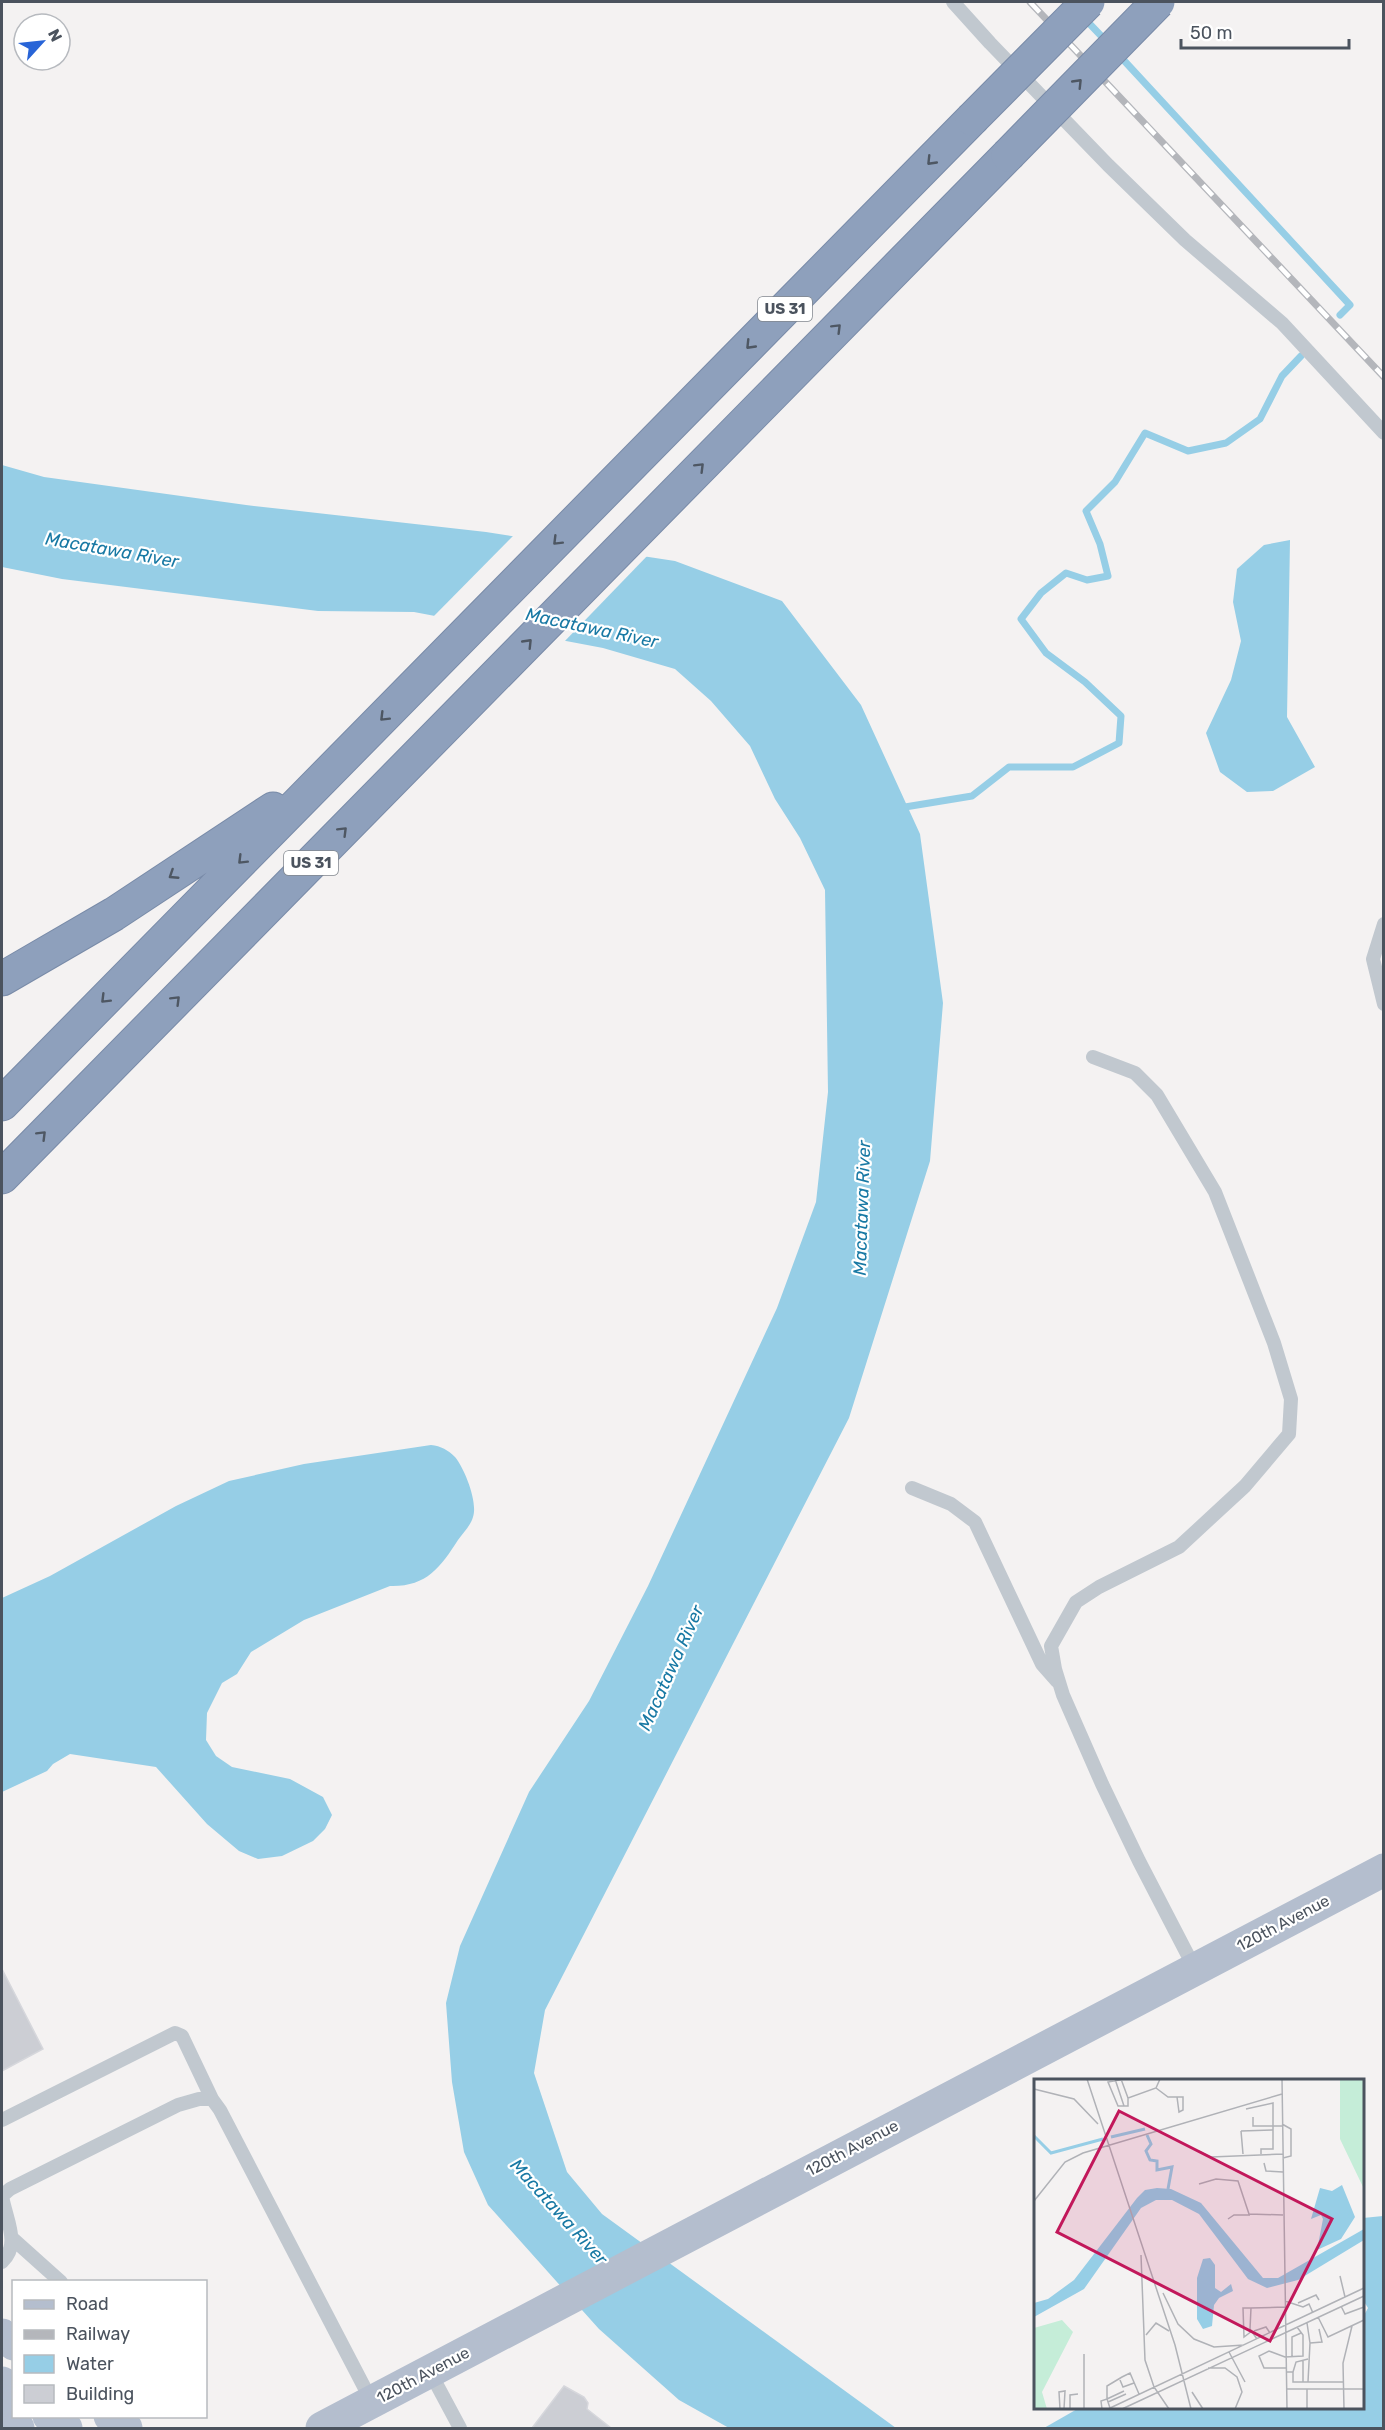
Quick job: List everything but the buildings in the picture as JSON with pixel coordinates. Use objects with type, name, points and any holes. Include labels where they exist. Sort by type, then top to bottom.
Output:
[{"type":"highway","points":[[1005,86],[1016,47],[1058,2]]},
{"type":"highway","name":"US 31","points":[[2,1104],[1088,2]]},
{"type":"highway","name":"US 31","points":[[2,1177],[1158,2]]},
{"type":"highway","points":[[2,979],[114,914],[327,774]]},
{"type":"main road","name":"120th Avenue","points":[[322,2428],[1383,1870]]},
{"type":"main road","points":[[2,2416],[18,2428]]},
{"type":"main road","points":[[52,2418],[66,2428]]},
{"type":"main road","points":[[113,2418],[126,2428]]},
{"type":"lane","points":[[953,2],[1108,165],[1185,240],[1282,323],[1383,433]]},
{"type":"lane","points":[[1383,924],[1373,959],[1383,1004]]},
{"type":"lane","points":[[1093,1058],[1135,1073],[1156,1095],[1215,1192],[1274,1343],[1291,1399],[1289,1434],[1245,1486],[1179,1547],[1099,1587],[1076,1602],[1051,1646],[1060,1685],[1139,1862],[1195,1969]]},
{"type":"lane","points":[[912,1488],[951,1504],[975,1522],[1042,1664],[1060,1685]]},
{"type":"lane","points":[[2,2120],[175,2033],[182,2036],[212,2099],[220,2110],[372,2403]]},
{"type":"lane","points":[[59,2280],[13,2239],[3,2213],[2,2196],[10,2188],[178,2104],[199,2099],[212,2099]]},
{"type":"lane","points":[[2,2262],[10,2255],[13,2239]]},
{"type":"lane","points":[[430,2372],[460,2428]]},
{"type":"water","name":"Macatawa River","points":[[2,465],[44,477],[246,505],[486,532],[675,561],[782,601],[861,705],[920,834],[943,1003],[930,1161],[849,1418],[545,2010],[534,2073],[567,2172],[602,2214],[896,2428],[729,2428],[679,2400],[599,2329],[488,2205],[464,2152],[452,2082],[446,2003],[460,1946],[529,1792],[589,1701],[648,1586],[777,1308],[816,1202],[828,1092],[825,890],[800,838],[775,799],[750,746],[711,701],[675,669],[603,648],[414,612],[318,611],[62,579],[2,567]]},
{"type":"water","points":[[1290,540],[1287,717],[1315,767],[1273,791],[1247,792],[1220,772],[1206,733],[1231,680],[1241,641],[1233,602],[1237,569],[1264,545]]},
{"type":"water","points":[[431,1445],[450,1452],[459,1462],[474,1503],[471,1523],[445,1559],[423,1579],[413,1583],[390,1586],[304,1620],[251,1652],[237,1674],[222,1683],[207,1713],[206,1740],[216,1756],[232,1767],[290,1779],[323,1797],[332,1815],[325,1829],[313,1841],[282,1856],[258,1859],[239,1851],[207,1824],[156,1767],[70,1754],[53,1764],[47,1771],[2,1792],[2,1598],[50,1576],[176,1506],[229,1481],[304,1464]]},
{"type":"water","points":[[1383,2216],[1383,2428],[1044,2428],[1077,2409],[1364,2409],[1364,2315],[1368,2308],[1364,2302],[1364,2218]]},
{"type":"pier","points":[[515,534],[649,554],[562,644],[431,619]]},
{"type":"waterway","points":[[1085,19],[1106,41]]},
{"type":"waterway","points":[[1118,54],[1350,305],[1340,315]]},
{"type":"waterway","points":[[902,813],[905,807],[972,796],[1009,767],[1073,767],[1119,743],[1121,716],[1085,682],[1046,653],[1021,619],[1041,593],[1066,573],[1087,580],[1108,576],[1100,544],[1086,511],[1115,482],[1145,433],[1188,451],[1226,443],[1260,419],[1282,376],[1301,356]]},
{"type":"railway","points":[[1030,2],[1384,377]]}]
